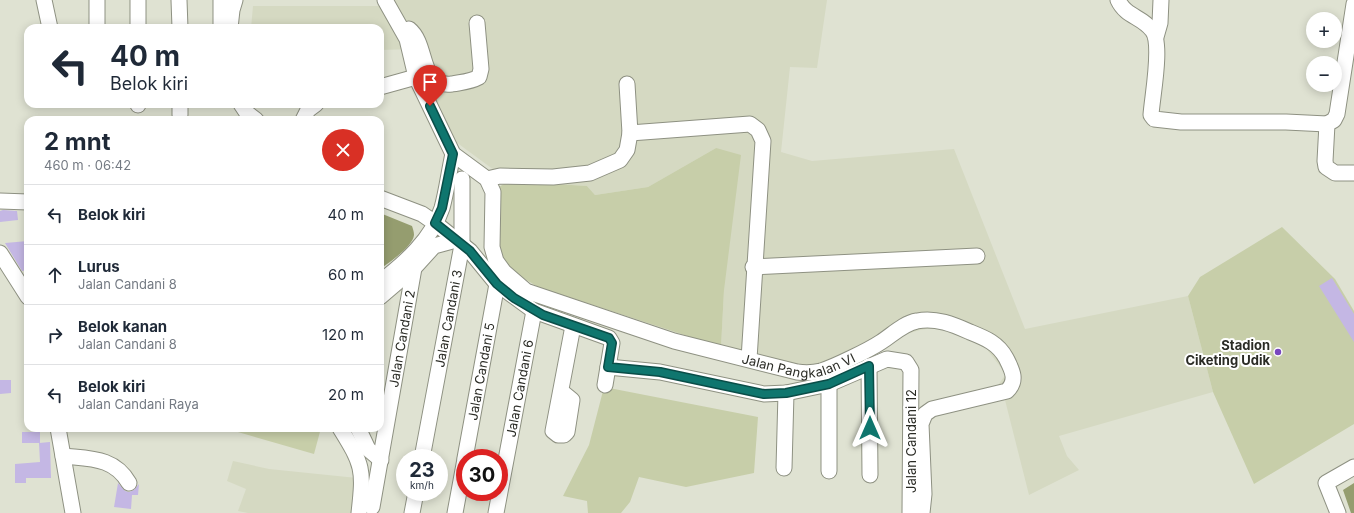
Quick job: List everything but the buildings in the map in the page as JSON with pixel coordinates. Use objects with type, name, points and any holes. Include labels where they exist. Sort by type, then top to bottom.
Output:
[{"type":"street","points":[[44,0],[50,24]]},
{"type":"street","points":[[51,0],[51,24]]},
{"type":"street","points":[[96,24],[97,0]]},
{"type":"street","points":[[138,0],[138,24]]},
{"type":"street","points":[[180,0],[180,24]]},
{"type":"street","points":[[221,0],[221,24]]},
{"type":"street","points":[[230,24],[235,0]]},
{"type":"street","points":[[385,0],[407,39],[416,77],[453,154],[487,179],[500,176],[553,177],[590,173],[620,160],[627,150],[630,133],[627,84]]},
{"type":"street","points":[[1118,0],[1122,10],[1146,24],[1156,37]]},
{"type":"street","points":[[1161,0],[1160,23],[1156,37],[1157,51],[1151,115],[1154,119],[1181,122],[1286,122],[1327,124],[1334,120],[1338,114],[1350,49],[1354,4]]},
{"type":"street","points":[[393,16],[416,34],[432,79],[442,85],[471,82],[479,77],[481,69],[477,23]]},
{"type":"street","points":[[384,86],[416,77]]},
{"type":"street","points":[[244,108],[251,116]]},
{"type":"street","points":[[305,116],[311,108]]},
{"type":"street","points":[[630,133],[750,124],[758,130],[763,141],[753,267],[749,359]]},
{"type":"street","points":[[1327,124],[1325,147],[1326,167],[1335,173],[1354,172]]},
{"type":"street","points":[[384,279],[402,265],[428,235],[435,223],[442,208],[453,154]]},
{"type":"street","name":"Jalan Candani 3","points":[[424,449],[459,242],[462,179]]},
{"type":"street","name":"Jalan Pangkalan VI","points":[[487,179],[493,192],[492,246],[496,261],[504,272],[526,291],[674,341],[797,372],[808,373],[821,370],[880,343],[906,325],[917,321],[931,320],[949,323],[990,340],[1004,354],[1014,376],[1013,382],[1007,391],[932,409],[924,414],[921,424],[924,494],[922,513]]},
{"type":"street","points":[[384,200],[422,214],[435,223],[470,251],[497,284],[534,311],[609,338],[610,355],[605,385]]},
{"type":"street","points":[[0,201],[24,202]]},
{"type":"street","points":[[384,294],[414,268],[434,246],[459,242]]},
{"type":"street","points":[[0,253],[23,279]]},
{"type":"street","points":[[753,267],[977,256]]},
{"type":"street","name":"Jalan Candani 2","points":[[372,506],[414,268]]},
{"type":"street","name":"Jalan Candani 5","points":[[467,449],[497,284]]},
{"type":"street","name":"Jalan Candani 6","points":[[496,513],[534,311]]},
{"type":"street","points":[[561,391],[573,326]]},
{"type":"street","points":[[610,355],[660,372],[764,394],[786,393],[829,384],[869,366],[870,475]]},
{"type":"street","name":"Jalan Candani 12","points":[[869,366],[887,359],[906,362],[911,370],[910,513]]},
{"type":"street","points":[[829,384],[829,471]]},
{"type":"street","points":[[784,468],[786,393]]},
{"type":"street","points":[[59,432],[73,513]]},
{"type":"street","points":[[342,432],[360,465],[362,482],[359,513]]},
{"type":"street","points":[[360,432],[368,449],[380,460]]},
{"type":"street","points":[[63,456],[103,460],[123,473],[129,483]]},
{"type":"street","points":[[1338,513],[1326,483],[1354,467]]},
{"type":"street","points":[[412,513],[414,501]]},
{"type":"street","name":"Jalan Candani 5","points":[[455,513],[457,501]]},
{"type":"shaded area","points":[[378,0],[827,0],[817,68],[790,67],[781,152],[812,161],[954,149],[1025,329],[1188,296],[1213,392],[1059,436],[1067,456],[1079,470],[1029,495],[1005,400],[919,408],[996,388],[1006,374],[982,343],[940,327],[920,330],[890,339],[819,376],[721,347],[724,290],[716,148],[648,187],[595,195],[587,186],[509,181],[456,142],[430,100],[414,49],[384,50],[384,24],[251,24],[253,6],[380,6]]},
{"type":"shaded area","points":[[716,148],[741,155],[724,290],[721,347],[538,287],[510,270],[497,249],[497,188],[509,181],[587,186],[595,195],[648,187]]},
{"type":"shaded area","points":[[384,215],[412,226],[414,232],[413,239],[410,244],[384,266]]},
{"type":"shaded area","name":"Stadion Ciketing Udik","points":[[1282,227],[1335,279],[1354,311],[1354,424],[1254,484],[1213,392],[1188,296],[1200,277]]},
{"type":"shaded area","points":[[604,387],[758,417],[754,473],[686,487],[639,477],[630,502],[621,513],[588,513],[587,501],[563,496],[589,445]]},
{"type":"shaded area","points":[[238,432],[320,432],[314,454]]},
{"type":"shaded area","points":[[233,461],[269,469],[357,478],[354,513],[248,513],[238,511],[246,489],[227,481]]},
{"type":"shaded area","points":[[1354,483],[1354,513],[1351,513],[1343,490]]},
{"type":"place","name":"Stadion Ciketing Udik","points":[[1278,352]]},
{"type":"route","points":[[430,106],[444,138],[453,154],[442,208],[435,223],[470,251],[497,284],[514,298],[543,315],[609,338],[612,343],[608,367],[660,372],[764,394],[786,393],[829,384],[869,366],[870,428]]}]
